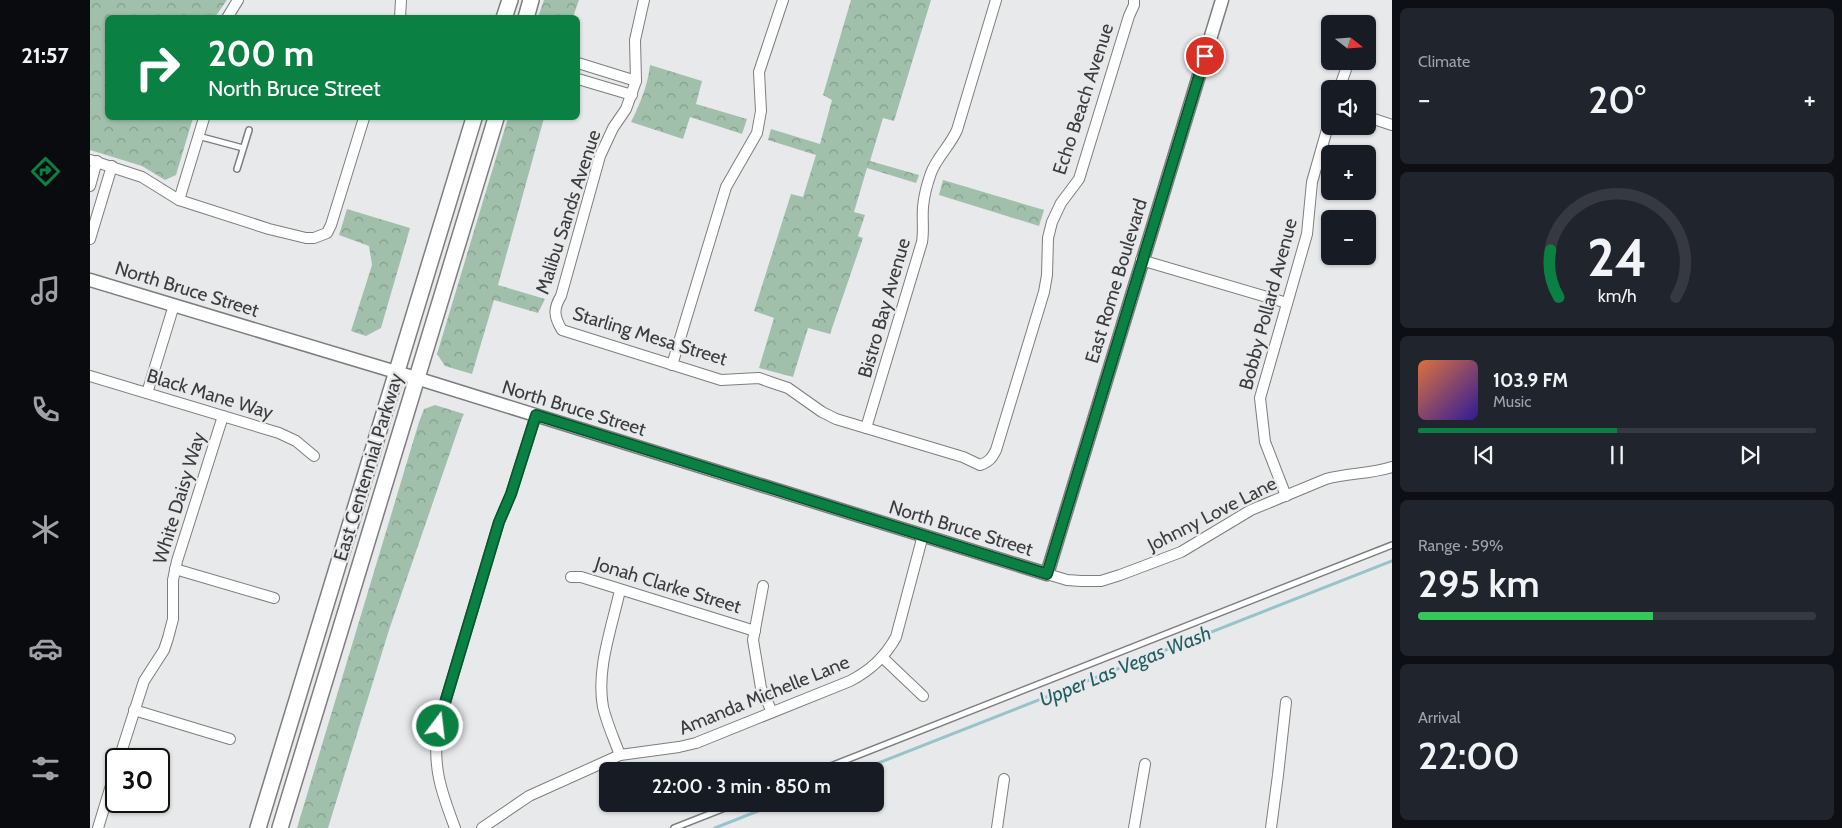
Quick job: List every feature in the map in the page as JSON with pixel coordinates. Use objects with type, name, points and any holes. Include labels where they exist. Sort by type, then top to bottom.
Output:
[{"type":"main road","points":[[505,15],[510,0]]},
{"type":"main road","points":[[527,15],[531,0]]},
{"type":"main road","name":"East Centennial Parkway","points":[[258,828],[473,120]]},
{"type":"main road","name":"East Centennial Parkway","points":[[280,828],[495,120]]},
{"type":"street","points":[[229,15],[238,0]]},
{"type":"street","points":[[400,0],[400,15]]},
{"type":"street","name":"Malibu Sands Avenue","points":[[556,321],[554,314],[556,304],[560,296],[600,156],[607,139],[626,109],[636,81],[635,40],[644,0]]},
{"type":"street","points":[[672,365],[726,187],[756,133],[761,111],[759,72],[783,0]]},
{"type":"street","name":"Bistro Bay Avenue","points":[[866,428],[922,242],[924,230],[923,208],[928,182],[936,162],[949,145],[957,130],[996,0]]},
{"type":"street","name":"Echo Beach Avenue","points":[[987,463],[996,450],[1044,292],[1047,276],[1048,238],[1052,222],[1061,203],[1079,178],[1134,0]]},
{"type":"street","name":"East Rome Boulevard","points":[[1047,574],[1141,260],[1222,0]]},
{"type":"street","points":[[580,64],[636,81]]},
{"type":"street","points":[[580,80],[632,95]]},
{"type":"street","points":[[179,200],[203,120]]},
{"type":"street","points":[[90,186],[93,161],[142,177],[179,200],[296,236],[306,238],[321,236],[327,233],[331,225],[363,120]]},
{"type":"street","points":[[1376,120],[1392,125]]},
{"type":"street","name":"Bobby Pollard Avenue","points":[[1286,496],[1265,442],[1260,398],[1307,234],[1312,182],[1325,135]]},
{"type":"street","points":[[90,239],[94,213],[112,166]]},
{"type":"street","points":[[1141,260],[1287,303]]},
{"type":"street","name":"North Bruce Street","points":[[90,280],[416,378],[1047,574]]},
{"type":"street","points":[[147,393],[174,305]]},
{"type":"street","name":"Starling Mesa Street","points":[[556,321],[562,330],[721,380],[760,378],[788,388],[829,415],[963,457],[980,465],[987,463]]},
{"type":"street","name":"Black Mane Way","points":[[90,376],[288,436],[314,456]]},
{"type":"street","points":[[455,828],[444,799],[436,767],[435,748],[438,726],[499,522],[511,494],[536,415]]},
{"type":"street","name":"White Daisy Way","points":[[122,748],[144,681],[164,650],[168,638],[173,619],[173,580],[175,569],[223,416]]},
{"type":"street","name":"Johnny Love Lane","points":[[1047,574],[1067,580],[1081,581],[1101,580],[1120,575],[1181,552],[1239,516],[1286,496],[1332,478],[1392,467]]},
{"type":"street","name":"Amanda Michelle Lane","points":[[482,828],[529,796],[620,754],[679,747],[696,743],[864,674],[882,657],[896,637],[923,536]]},
{"type":"street","points":[[175,569],[274,598]]},
{"type":"street","name":"Jonah Clarke Street","points":[[571,577],[581,577],[755,630]]},
{"type":"street","points":[[763,586],[753,640],[761,688],[772,712]]},
{"type":"street","points":[[620,590],[604,660],[602,691],[606,721],[620,754]]},
{"type":"street","points":[[882,657],[923,696]]},
{"type":"street","points":[[1271,828],[1286,702]]},
{"type":"street","points":[[134,710],[230,739]]},
{"type":"street","points":[[1134,828],[1145,764]]},
{"type":"street","points":[[997,828],[1004,779]]},
{"type":"street","points":[[98,828],[105,805]]},
{"type":"lane","points":[[237,168],[249,130]]},
{"type":"lane","points":[[198,136],[243,148]]},
{"type":"lane","points":[[841,762],[1392,545]]},
{"type":"lane","points":[[674,828],[715,812]]},
{"type":"green space","points":[[90,0],[227,0],[216,15],[105,15],[105,120],[192,120],[176,175],[165,180],[142,166],[90,150]]},
{"type":"green space","points":[[544,0],[579,0],[574,15],[539,15]]},
{"type":"green space","points":[[851,0],[931,0],[894,121],[883,118],[870,161],[919,175],[916,183],[867,168],[854,212],[865,215],[858,236],[863,238],[830,334],[808,328],[793,377],[759,368],[774,318],[754,311],[791,194],[803,197],[816,155],[768,140],[771,129],[820,144],[832,100],[823,95]]},
{"type":"green space","points":[[650,65],[702,81],[696,104],[747,119],[742,134],[690,117],[683,139],[631,122],[643,94]]},
{"type":"green space","points":[[507,120],[543,120],[498,285],[545,299],[538,313],[494,300],[472,374],[445,366],[437,354]]},
{"type":"green space","points":[[943,180],[1044,210],[1039,226],[939,195]]},
{"type":"green space","points":[[347,209],[410,228],[381,328],[366,336],[351,331],[372,265],[369,246],[339,235]]},
{"type":"green space","points":[[435,405],[464,414],[389,630],[328,828],[297,828],[419,422],[424,409]]},
{"type":"waterway","name":"Upper Las Vegas Wash","points":[[881,762],[1392,561]]},
{"type":"waterway","name":"Upper Las Vegas Wash","points":[[715,828],[756,812]]},
{"type":"route","points":[[438,726],[499,522],[511,494],[536,415],[1047,574],[1141,260],[1205,56]]}]
